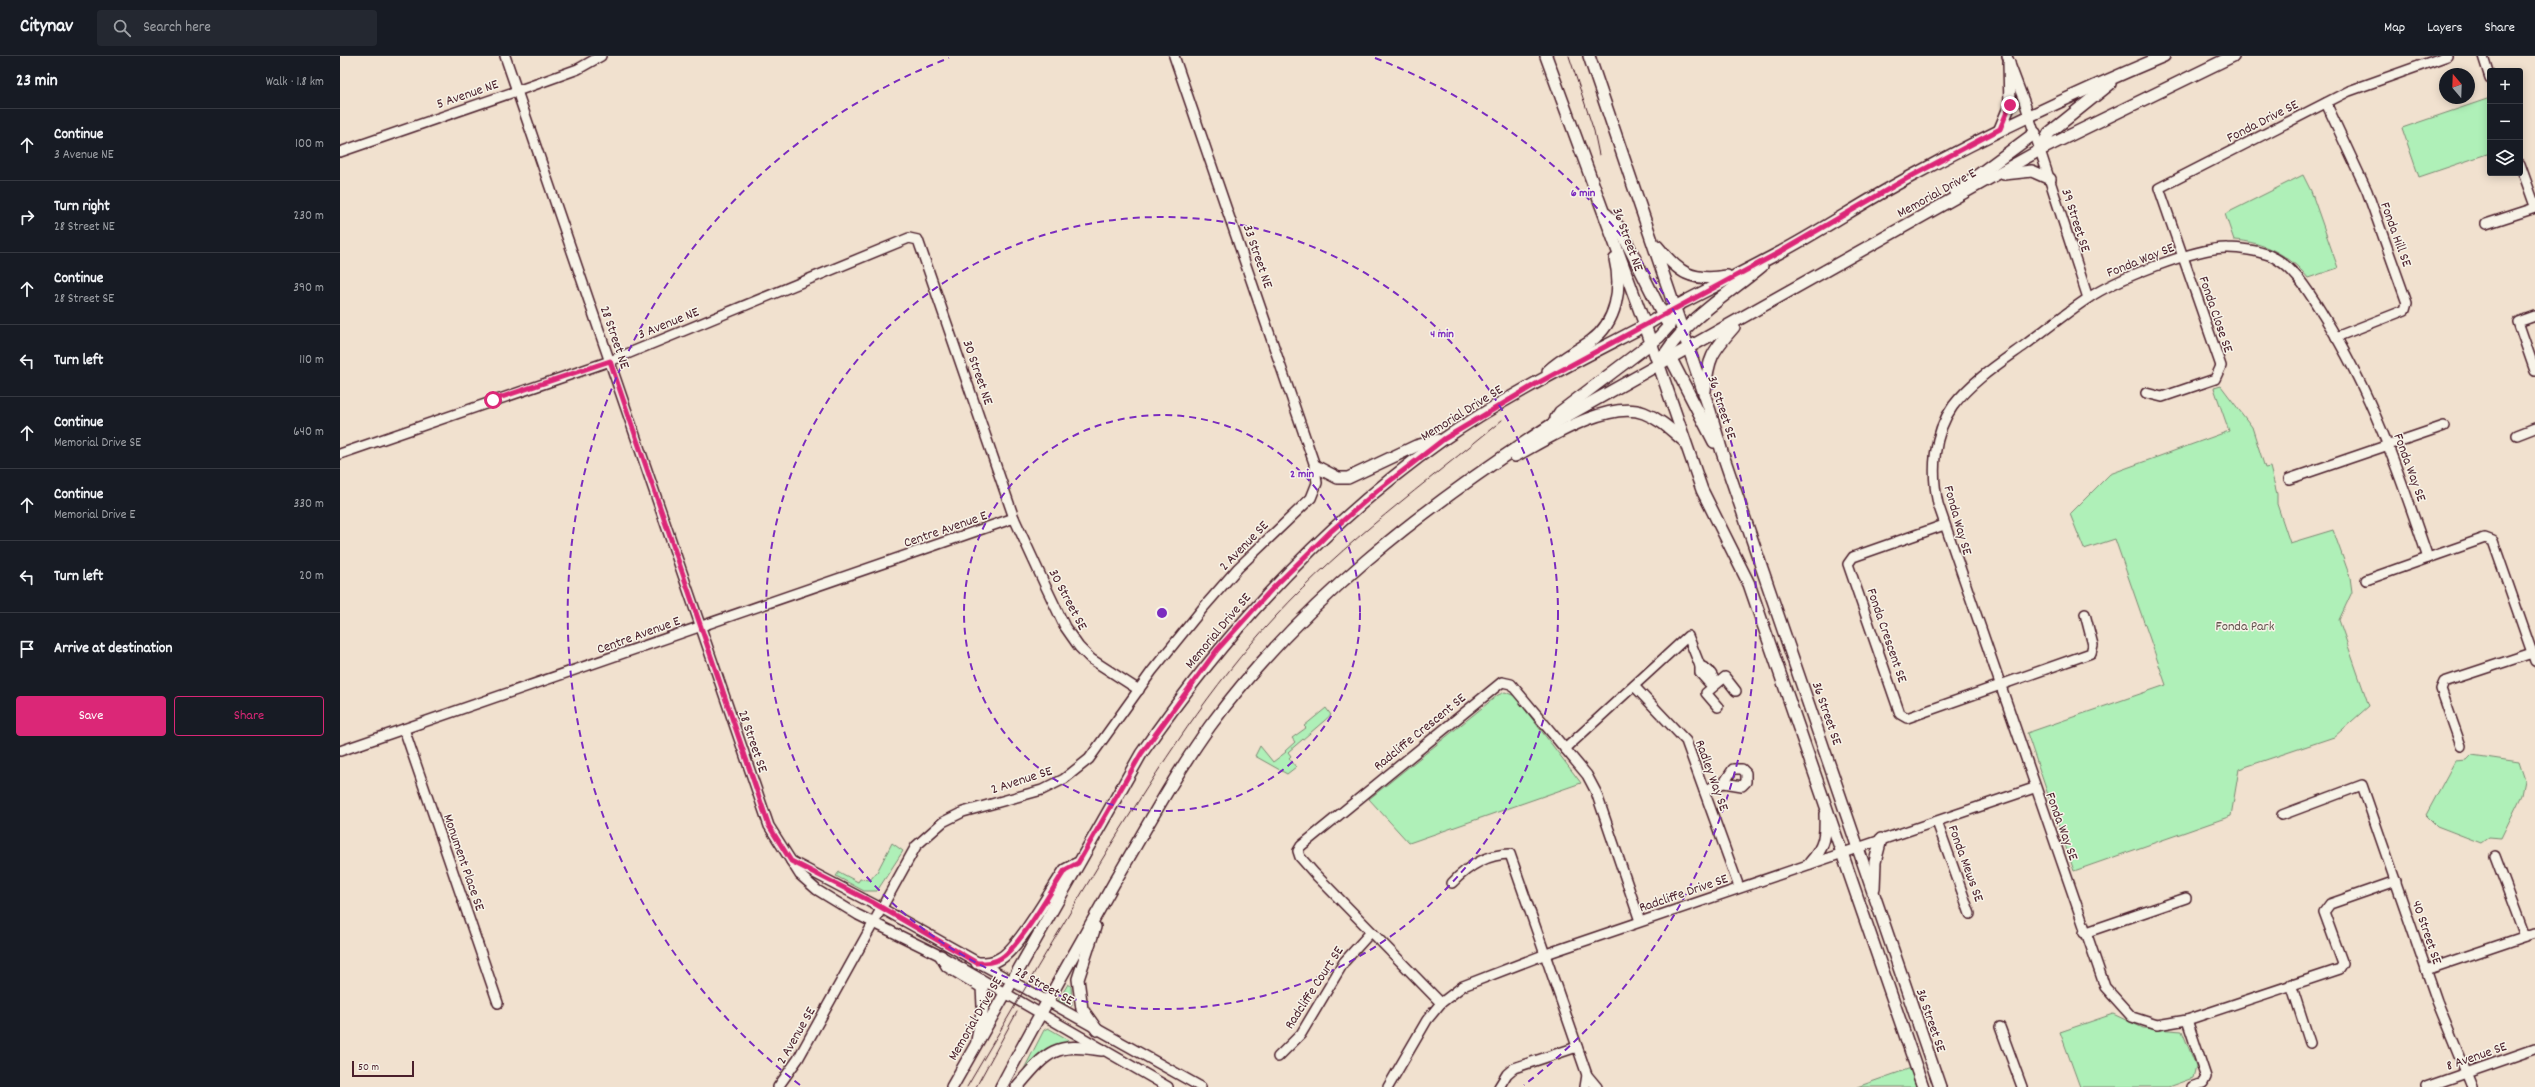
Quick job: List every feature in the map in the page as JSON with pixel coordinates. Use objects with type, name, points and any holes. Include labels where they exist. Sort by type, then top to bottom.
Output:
[{"type":"main road","name":"36 Street NE","points":[[1546,56],[1645,325]]},
{"type":"main road","name":"36 Street NE","points":[[1589,56],[1675,307],[1679,334],[1688,349]]},
{"type":"main road","name":"Memorial Drive E","points":[[1645,325],[1675,307],[1780,252],[1906,179],[2000,129],[2164,56]]},
{"type":"main road","name":"Memorial Drive E","points":[[1658,364],[1668,354],[1688,349],[2040,150],[2233,56]]},
{"type":"main road","points":[[2000,129],[2010,105],[2008,60]]},
{"type":"main road","points":[[2040,150],[2049,133],[2086,101],[2129,71]]},
{"type":"main road","points":[[1915,220],[2034,133]]},
{"type":"main road","points":[[1998,175],[2032,171],[2050,179]]},
{"type":"main road","points":[[1603,211],[1619,228],[1669,326],[1679,334]]},
{"type":"main road","points":[[1536,384],[1554,366],[1593,340],[1613,312],[1619,288],[1611,231]]},
{"type":"main road","points":[[1653,241],[1677,268],[1690,276],[1703,279],[1737,274]]},
{"type":"main road","points":[[1668,354],[1679,334],[1780,252]]},
{"type":"main road","points":[[1551,425],[1560,412],[1655,340],[1669,326],[1675,307]]},
{"type":"main road","points":[[1704,395],[1709,360],[1718,344],[1739,321]]},
{"type":"main road","points":[[1645,325],[1655,340],[1668,354],[1711,438],[1722,452]]},
{"type":"main road","name":"Memorial Drive SE","points":[[952,1087],[1141,754],[1217,650],[1272,589],[1330,532],[1377,491],[1444,439],[1536,384],[1645,325]]},
{"type":"main road","points":[[1655,340],[1658,364],[1686,443],[1717,523],[1749,584],[1923,1087]]},
{"type":"main road","name":"36 Street SE","points":[[1688,349],[1940,1087]]},
{"type":"main road","points":[[1000,1087],[1046,1002],[1181,770],[1211,725],[1269,655],[1334,590],[1382,546],[1496,461],[1551,425],[1658,364]]},
{"type":"main road","points":[[1496,461],[1512,458],[1579,423],[1606,413],[1628,410],[1643,412],[1666,424],[1686,443]]},
{"type":"main road","points":[[1315,466],[1338,478],[1348,478],[1416,446],[1444,439]]},
{"type":"main road","points":[[1810,863],[1818,855],[1825,842],[1825,801]]},
{"type":"main road","points":[[1874,895],[1875,862],[1881,838]]},
{"type":"main road","points":[[977,963],[991,962],[1001,958],[1013,948],[1065,870],[1078,863]]},
{"type":"main road","points":[[1097,1030],[1082,1009],[1078,979],[1106,898]]},
{"type":"main road","points":[[940,956],[947,966],[982,987],[983,1006],[976,1044]]},
{"type":"main road","points":[[1018,1087],[1032,1069],[1053,1052],[1074,1046],[1102,1050]]},
{"type":"street","name":"28 Street NE","points":[[505,56],[700,627]]},
{"type":"street","name":"5 Avenue NE","points":[[340,152],[578,69],[601,56]]},
{"type":"street","name":"33 Street NE","points":[[1174,56],[1315,466]]},
{"type":"street","name":"Fonda Drive SE","points":[[2183,257],[2160,188],[2349,91],[2447,56]]},
{"type":"street","points":[[2483,56],[2487,69]]},
{"type":"street","name":"39 Street SE","points":[[2008,60],[2029,115],[2088,298]]},
{"type":"street","name":"Fonda Hill SE","points":[[2326,103],[2366,191],[2407,303],[2404,310],[2336,337]]},
{"type":"street","points":[[2486,224],[2535,207],[2523,173]]},
{"type":"street","name":"3 Avenue NE","points":[[340,454],[610,361],[909,238],[913,239]]},
{"type":"street","name":"30 Street NE","points":[[913,239],[918,240],[1014,518]]},
{"type":"street","name":"Fonda Way SE","points":[[2396,881],[2330,904],[2324,912],[2343,964],[2340,969],[2291,984],[2187,1020],[2157,1025],[2132,1017],[2105,987],[2084,933],[1944,525],[1934,486],[1934,466],[1938,438],[1952,407],[1980,378],[2088,298],[2119,280],[2183,257],[2227,247],[2269,255],[2291,271],[2306,287],[2336,337],[2375,412],[2390,446],[2428,558]]},
{"type":"street","name":"Fonda Close SE","points":[[2146,393],[2162,397],[2215,379],[2221,366],[2183,257]]},
{"type":"street","points":[[2535,316],[2518,322],[2535,371]]},
{"type":"street","points":[[2289,479],[2390,446],[2444,426]]},
{"type":"street","points":[[2517,435],[2535,428]]},
{"type":"street","name":"2 Avenue SE","points":[[778,1087],[798,1059],[907,859],[926,835],[963,812],[1020,797],[1064,779],[1088,759],[1100,745],[1139,690],[1203,608],[1270,536],[1311,498],[1317,483],[1315,466]]},
{"type":"street","name":"Centre Avenue E","points":[[340,751],[1014,518]]},
{"type":"street","name":"30 Street SE","points":[[1014,518],[1065,627],[1079,647],[1100,665],[1139,690]]},
{"type":"street","name":"Fonda Crescent SE","points":[[1944,525],[1853,557],[1848,564],[1900,714],[1907,718],[2000,685]]},
{"type":"street","points":[[2366,580],[2485,538],[2493,541],[2534,657],[2444,682],[2441,689],[2460,746]]},
{"type":"street","points":[[2000,685],[2091,653],[2094,645],[2085,614]]},
{"type":"street","name":"28 Street SE","points":[[700,627],[769,826],[791,861],[808,884],[873,923],[940,956],[1006,993],[1168,1087]]},
{"type":"street","points":[[1565,749],[1688,636],[1700,666],[1706,668],[1715,678],[1715,683]]},
{"type":"street","points":[[1718,707],[1706,693],[1715,683],[1725,677],[1736,691]]},
{"type":"street","name":"Radcliffe Crescent SE","points":[[1441,1003],[1300,857],[1298,851],[1301,846],[1502,682],[1511,684],[1587,775],[1596,792],[1640,921]]},
{"type":"street","name":"Radley Way SE","points":[[1634,686],[1686,741],[1739,888]]},
{"type":"street","name":"Monument Place SE","points":[[404,729],[498,1003]]},
{"type":"street","points":[[1704,790],[1724,783]]},
{"type":"street","name":"40 Street SE","points":[[2282,815],[2362,785],[2426,970],[2472,1087]]},
{"type":"street","name":"Radcliffe Drive SE","points":[[1388,1087],[1427,1020],[1441,1003],[1463,986],[1492,973],[1640,921],[1881,838],[1937,822],[2034,788]]},
{"type":"street","name":"Fonda Mews SE","points":[[1937,822],[1970,914]]},
{"type":"street","points":[[1452,883],[1473,864],[1500,854],[1510,854],[1587,1075],[1597,1087]]},
{"type":"street","points":[[2495,856],[2525,936]]},
{"type":"street","name":"28 Street SE","points":[[791,861],[881,908],[1012,983],[1201,1087]]},
{"type":"street","points":[[2084,933],[2186,898]]},
{"type":"street","name":"Radcliffe Court SE","points":[[1278,1057],[1301,1034],[1344,962],[1371,932]]},
{"type":"street","points":[[2426,970],[2535,933]]},
{"type":"street","points":[[2291,984],[2310,1043]]},
{"type":"street","points":[[2187,1020],[2206,1077],[2203,1083],[2192,1087]]},
{"type":"street","points":[[2000,1027],[2022,1087]]},
{"type":"street","points":[[1499,1087],[1507,1074],[1514,1068],[1577,1047]]},
{"type":"street","name":"8 Avenue SE","points":[[2426,1087],[2535,1049]]},
{"type":"street","points":[[1585,1087],[1587,1075]]},
{"type":"green space","points":[[2487,99],[2487,154],[2419,177],[2402,128]]},
{"type":"green space","points":[[2303,175],[2311,191],[2338,268],[2308,278],[2293,263],[2275,251],[2245,241],[2234,240],[2225,214]]},
{"type":"green space","name":"Fonda Park","points":[[2221,386],[2252,427],[2265,468],[2270,467],[2277,494],[2277,504],[2290,543],[2333,530],[2350,577],[2352,592],[2339,620],[2369,706],[2334,737],[2239,769],[2231,816],[2074,871],[2027,733],[2166,685],[2115,539],[2084,549],[2070,514],[2110,474],[2229,431],[2214,388]]},
{"type":"green space","points":[[1505,692],[1515,696],[1581,783],[1409,843],[1369,799],[1498,695]]},
{"type":"green space","points":[[1326,708],[1331,715],[1288,752],[1291,756],[1289,758],[1296,767],[1287,774],[1255,756],[1260,746],[1273,762],[1286,752],[1285,751],[1295,742],[1292,738],[1306,728],[1304,726]]},
{"type":"green space","points":[[2472,755],[2519,762],[2525,780],[2522,795],[2501,838],[2489,837],[2481,843],[2437,826],[2426,815],[2455,761],[2467,760]]},
{"type":"green space","points":[[892,843],[903,851],[877,891],[864,891],[836,876],[839,872],[858,882],[860,879],[870,880],[877,872]]},
{"type":"green space","points":[[1068,984],[1071,986],[1072,1006],[1058,1001]]},
{"type":"green space","points":[[2113,1014],[2143,1028],[2182,1031],[2196,1066],[2193,1078],[2168,1087],[2080,1087],[2060,1032]]},
{"type":"green space","points":[[1048,1028],[1069,1040],[1069,1042],[1056,1045],[1024,1069],[1044,1030]]},
{"type":"green space","points":[[1911,1068],[1917,1087],[1857,1087]]},
{"type":"tram line","points":[[1569,56],[1594,131],[1599,155]]},
{"type":"tram line","points":[[967,1087],[1128,817],[1187,728],[1229,671],[1276,616],[1329,563],[1386,514],[1502,420]]},
{"type":"tram line","points":[[976,1087],[1017,1012]]},
{"type":"route","points":[[493,400],[610,361],[726,704],[769,826],[778,842],[791,861],[872,902],[977,963],[991,962],[1001,958],[1013,948],[1065,870],[1078,863],[1141,754],[1177,702],[1217,650],[1272,589],[1330,532],[1377,491],[1444,439],[1536,384],[1681,304],[1780,252],[1844,213],[2000,129],[2010,105]]}]
